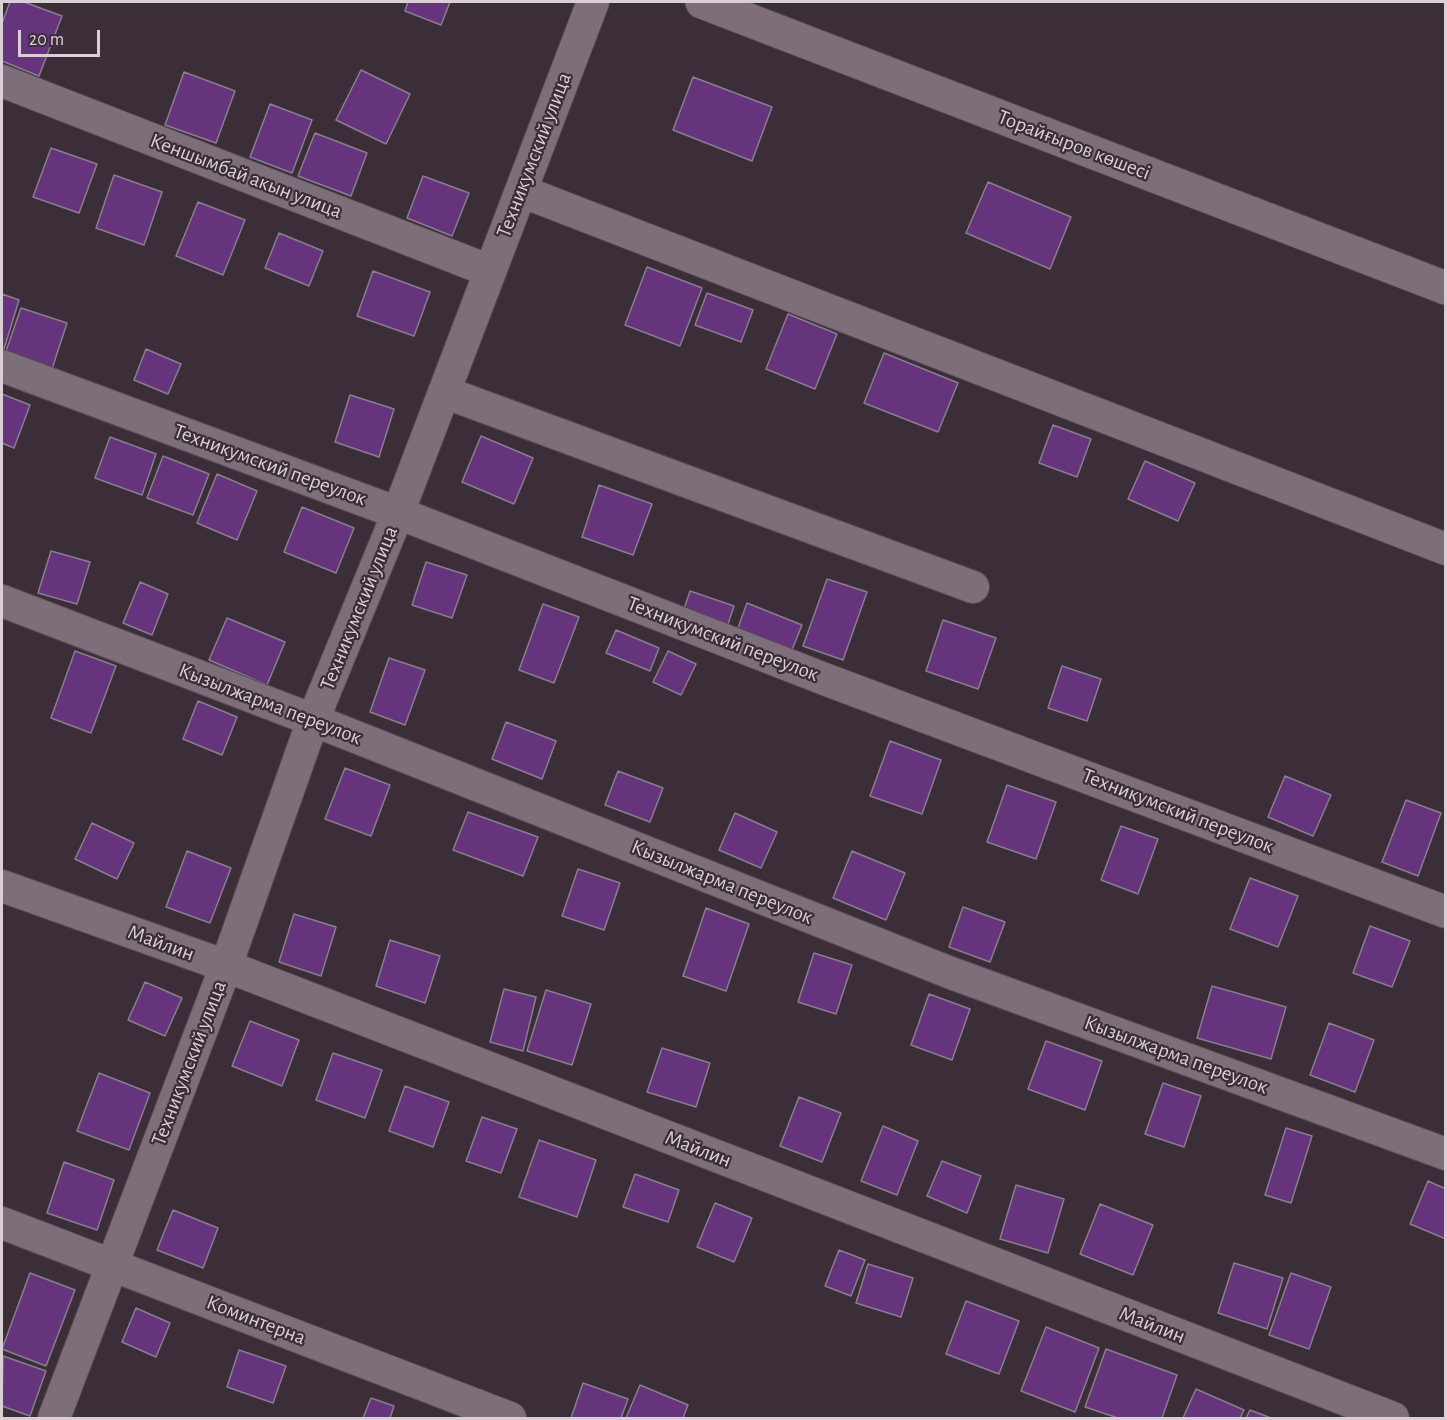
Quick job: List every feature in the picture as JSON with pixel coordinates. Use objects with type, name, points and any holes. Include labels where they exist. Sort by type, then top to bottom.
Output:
[{"type":"street","name":"Техникумский улица","points":[[54,1419],[226,966],[313,720],[398,513],[593,2]]},
{"type":"street","name":"Торайғыров көшесі","points":[[702,2],[1446,288]]},
{"type":"street","name":"Кеншымбай акын улица","points":[[2,81],[490,271]]},
{"type":"street","points":[[521,191],[1446,549]]},
{"type":"street","name":"Техникумский переулок","points":[[2,366],[398,513],[827,680],[1446,912]]},
{"type":"street","points":[[444,392],[973,587]]},
{"type":"street","name":"Кызылжарма переулок","points":[[2,601],[313,720],[951,973],[1446,1154]]},
{"type":"street","name":"Майлин","points":[[2,886],[226,966],[1393,1419]]},
{"type":"street","name":"Коминтерна","points":[[2,1223],[510,1419]]},
{"type":"building","points":[[10,2],[24,2],[62,16],[39,76],[2,61],[2,23]]},
{"type":"building","points":[[408,2],[450,2],[441,25],[405,11]]},
{"type":"building","points":[[361,70],[410,94],[386,144],[336,120]]},
{"type":"building","points":[[184,72],[235,91],[216,143],[165,125]]},
{"type":"building","points":[[693,77],[772,107],[752,161],[673,130]]},
{"type":"building","points":[[270,104],[312,120],[292,173],[250,157]]},
{"type":"building","points":[[315,133],[367,153],[351,196],[298,176]]},
{"type":"building","points":[[51,148],[97,164],[79,213],[33,197]]},
{"type":"building","points":[[114,175],[162,192],[144,245],[96,228]]},
{"type":"building","points":[[423,176],[469,193],[452,236],[407,218]]},
{"type":"building","points":[[988,182],[1071,217],[1050,269],[966,233]]},
{"type":"building","points":[[198,202],[245,220],[223,275],[176,256]]},
{"type":"building","points":[[279,233],[323,251],[309,286],[265,268]]},
{"type":"building","points":[[647,267],[702,288],[680,346],[625,325]]},
{"type":"building","points":[[373,271],[430,292],[414,336],[357,316]]},
{"type":"building","points":[[707,293],[753,310],[741,342],[695,325]]},
{"type":"building","points":[[2,294],[19,300],[4,349],[2,348]]},
{"type":"building","points":[[21,308],[67,323],[52,369],[5,354]]},
{"type":"building","points":[[788,314],[837,334],[815,389],[766,369]]},
{"type":"building","points":[[146,349],[181,364],[168,394],[134,380]]},
{"type":"building","points":[[884,353],[958,383],[938,432],[864,403]]},
{"type":"building","points":[[2,394],[30,405],[14,448],[2,443]]},
{"type":"building","points":[[350,395],[394,409],[379,457],[335,442]]},
{"type":"building","points":[[1053,425],[1091,439],[1077,477],[1039,463]]},
{"type":"building","points":[[481,436],[533,458],[514,504],[462,482]]},
{"type":"building","points":[[110,437],[156,454],[142,495],[95,478]]},
{"type":"building","points":[[163,456],[209,474],[193,515],[147,498]]},
{"type":"building","points":[[1145,461],[1195,483],[1178,521],[1128,499]]},
{"type":"building","points":[[217,474],[257,491],[237,540],[197,523]]},
{"type":"building","points":[[599,485],[652,504],[633,555],[582,537]]},
{"type":"building","points":[[302,507],[354,528],[336,573],[284,552]]},
{"type":"building","points":[[51,551],[90,562],[77,604],[38,593]]},
{"type":"building","points":[[426,562],[467,575],[452,618],[412,605]]},
{"type":"building","points":[[827,579],[867,592],[843,660],[803,646]]},
{"type":"building","points":[[140,582],[168,594],[152,635],[123,623]]},
{"type":"building","points":[[690,591],[734,606],[726,630],[682,615]]},
{"type":"building","points":[[747,603],[802,625],[789,657],[735,636]]},
{"type":"building","points":[[543,604],[579,617],[554,683],[519,670]]},
{"type":"building","points":[[227,618],[285,642],[267,685],[209,660]]},
{"type":"building","points":[[943,620],[996,638],[978,689],[926,671]]},
{"type":"building","points":[[616,630],[659,648],[650,671],[606,653]]},
{"type":"building","points":[[75,651],[116,666],[91,733],[51,718]]},
{"type":"building","points":[[668,651],[696,664],[681,695],[653,682]]},
{"type":"building","points":[[389,658],[425,670],[405,725],[370,712]]},
{"type":"building","points":[[1062,666],[1101,679],[1087,721],[1048,708]]},
{"type":"building","points":[[198,701],[237,717],[222,755],[183,739]]},
{"type":"building","points":[[506,722],[556,741],[542,779],[492,759]]},
{"type":"building","points":[[890,741],[941,760],[922,814],[870,796]]},
{"type":"building","points":[[345,768],[390,785],[371,836],[325,819]]},
{"type":"building","points":[[618,771],[663,788],[650,822],[605,805]]},
{"type":"building","points":[[1285,776],[1331,795],[1313,836],[1268,817]]},
{"type":"building","points":[[1007,785],[1056,802],[1036,859],[987,842]]},
{"type":"building","points":[[1406,800],[1441,813],[1418,876],[1382,862]]},
{"type":"building","points":[[468,812],[538,837],[523,876],[453,850]]},
{"type":"building","points":[[735,813],[777,832],[761,868],[719,850]]},
{"type":"building","points":[[92,823],[134,843],[117,879],[75,859]]},
{"type":"building","points":[[1121,826],[1158,839],[1138,894],[1101,880]]},
{"type":"building","points":[[187,851],[231,868],[210,923],[166,907]]},
{"type":"building","points":[[852,851],[905,873],[886,920],[833,898]]},
{"type":"building","points":[[578,869],[620,883],[604,930],[562,916]]},
{"type":"building","points":[[1250,878],[1298,896],[1278,947],[1230,929]]},
{"type":"building","points":[[963,907],[1005,922],[990,962],[949,947]]},
{"type":"building","points":[[706,908],[749,924],[726,991],[683,976]]},
{"type":"building","points":[[294,914],[336,927],[321,976],[279,962]]},
{"type":"building","points":[[1370,926],[1410,941],[1392,987],[1353,973]]},
{"type":"building","points":[[390,940],[440,956],[425,1003],[376,986]]},
{"type":"building","points":[[814,953],[852,965],[836,1014],[798,1002]]},
{"type":"building","points":[[145,982],[182,998],[165,1036],[128,1020]]},
{"type":"building","points":[[1212,986],[1286,1007],[1271,1059],[1197,1038]]},
{"type":"building","points":[[504,989],[536,997],[523,1051],[490,1042]]},
{"type":"building","points":[[546,990],[591,1004],[572,1065],[527,1051]]},
{"type":"building","points":[[929,994],[970,1009],[952,1060],[911,1045]]},
{"type":"building","points":[[250,1021],[299,1040],[282,1086],[232,1066]]},
{"type":"building","points":[[1329,1023],[1374,1040],[1355,1092],[1310,1075]]},
{"type":"building","points":[[1046,1041],[1102,1061],[1085,1110],[1028,1089]]},
{"type":"building","points":[[662,1048],[710,1063],[696,1107],[647,1092]]},
{"type":"building","points":[[333,1053],[382,1070],[365,1118],[316,1100]]},
{"type":"building","points":[[99,1073],[150,1093],[129,1150],[77,1131]]},
{"type":"building","points":[[1163,1083],[1201,1096],[1184,1147],[1145,1134]]},
{"type":"building","points":[[405,1086],[449,1102],[433,1147],[389,1131]]},
{"type":"building","points":[[799,1097],[841,1113],[822,1162],[780,1146]]},
{"type":"building","points":[[482,1117],[517,1129],[501,1173],[466,1161]]},
{"type":"building","points":[[883,1126],[918,1141],[897,1195],[861,1181]]},
{"type":"building","points":[[1286,1128],[1312,1136],[1291,1203],[1265,1195]]},
{"type":"building","points":[[539,1140],[596,1160],[577,1217],[519,1197]]},
{"type":"building","points":[[942,1161],[981,1176],[967,1213],[927,1196]]},
{"type":"building","points":[[64,1162],[114,1180],[97,1230],[47,1213]]},
{"type":"building","points":[[635,1174],[679,1190],[668,1222],[623,1207]]},
{"type":"building","points":[[1428,1181],[1446,1189],[1446,1239],[1410,1224]]},
{"type":"building","points":[[1016,1185],[1064,1199],[1048,1253],[1000,1239]]},
{"type":"building","points":[[715,1203],[752,1218],[734,1262],[697,1247]]},
{"type":"building","points":[[1100,1204],[1153,1225],[1133,1275],[1080,1254]]},
{"type":"building","points":[[173,1210],[218,1228],[203,1268],[157,1250]]},
{"type":"building","points":[[839,1250],[865,1260],[851,1296],[825,1286]]},
{"type":"building","points":[[1234,1263],[1283,1278],[1267,1329],[1218,1313]]},
{"type":"building","points":[[868,1264],[913,1278],[901,1317],[856,1303]]},
{"type":"building","points":[[30,1273],[75,1290],[46,1366],[2,1349]]},
{"type":"building","points":[[1291,1273],[1331,1287],[1309,1349],[1269,1335]]},
{"type":"building","points":[[966,1301],[1019,1321],[999,1374],[946,1354]]},
{"type":"building","points":[[136,1308],[170,1323],[156,1357],[122,1342]]},
{"type":"building","points":[[1046,1327],[1099,1348],[1075,1412],[1021,1391]]},
{"type":"building","points":[[1106,1349],[1177,1375],[1162,1418],[1118,1418],[1085,1407]]},
{"type":"building","points":[[239,1350],[286,1366],[273,1403],[227,1387]]},
{"type":"building","points":[[3,1356],[46,1371],[30,1416],[2,1406]]},
{"type":"building","points":[[583,1383],[628,1399],[621,1418],[571,1418]]},
{"type":"building","points":[[640,1385],[688,1405],[683,1418],[626,1418]]},
{"type":"building","points":[[1196,1389],[1244,1410],[1240,1418],[1183,1418]]},
{"type":"building","points":[[371,1398],[394,1406],[390,1418],[363,1418]]},
{"type":"building","points":[[1250,1410],[1271,1418],[1246,1418]]}]
